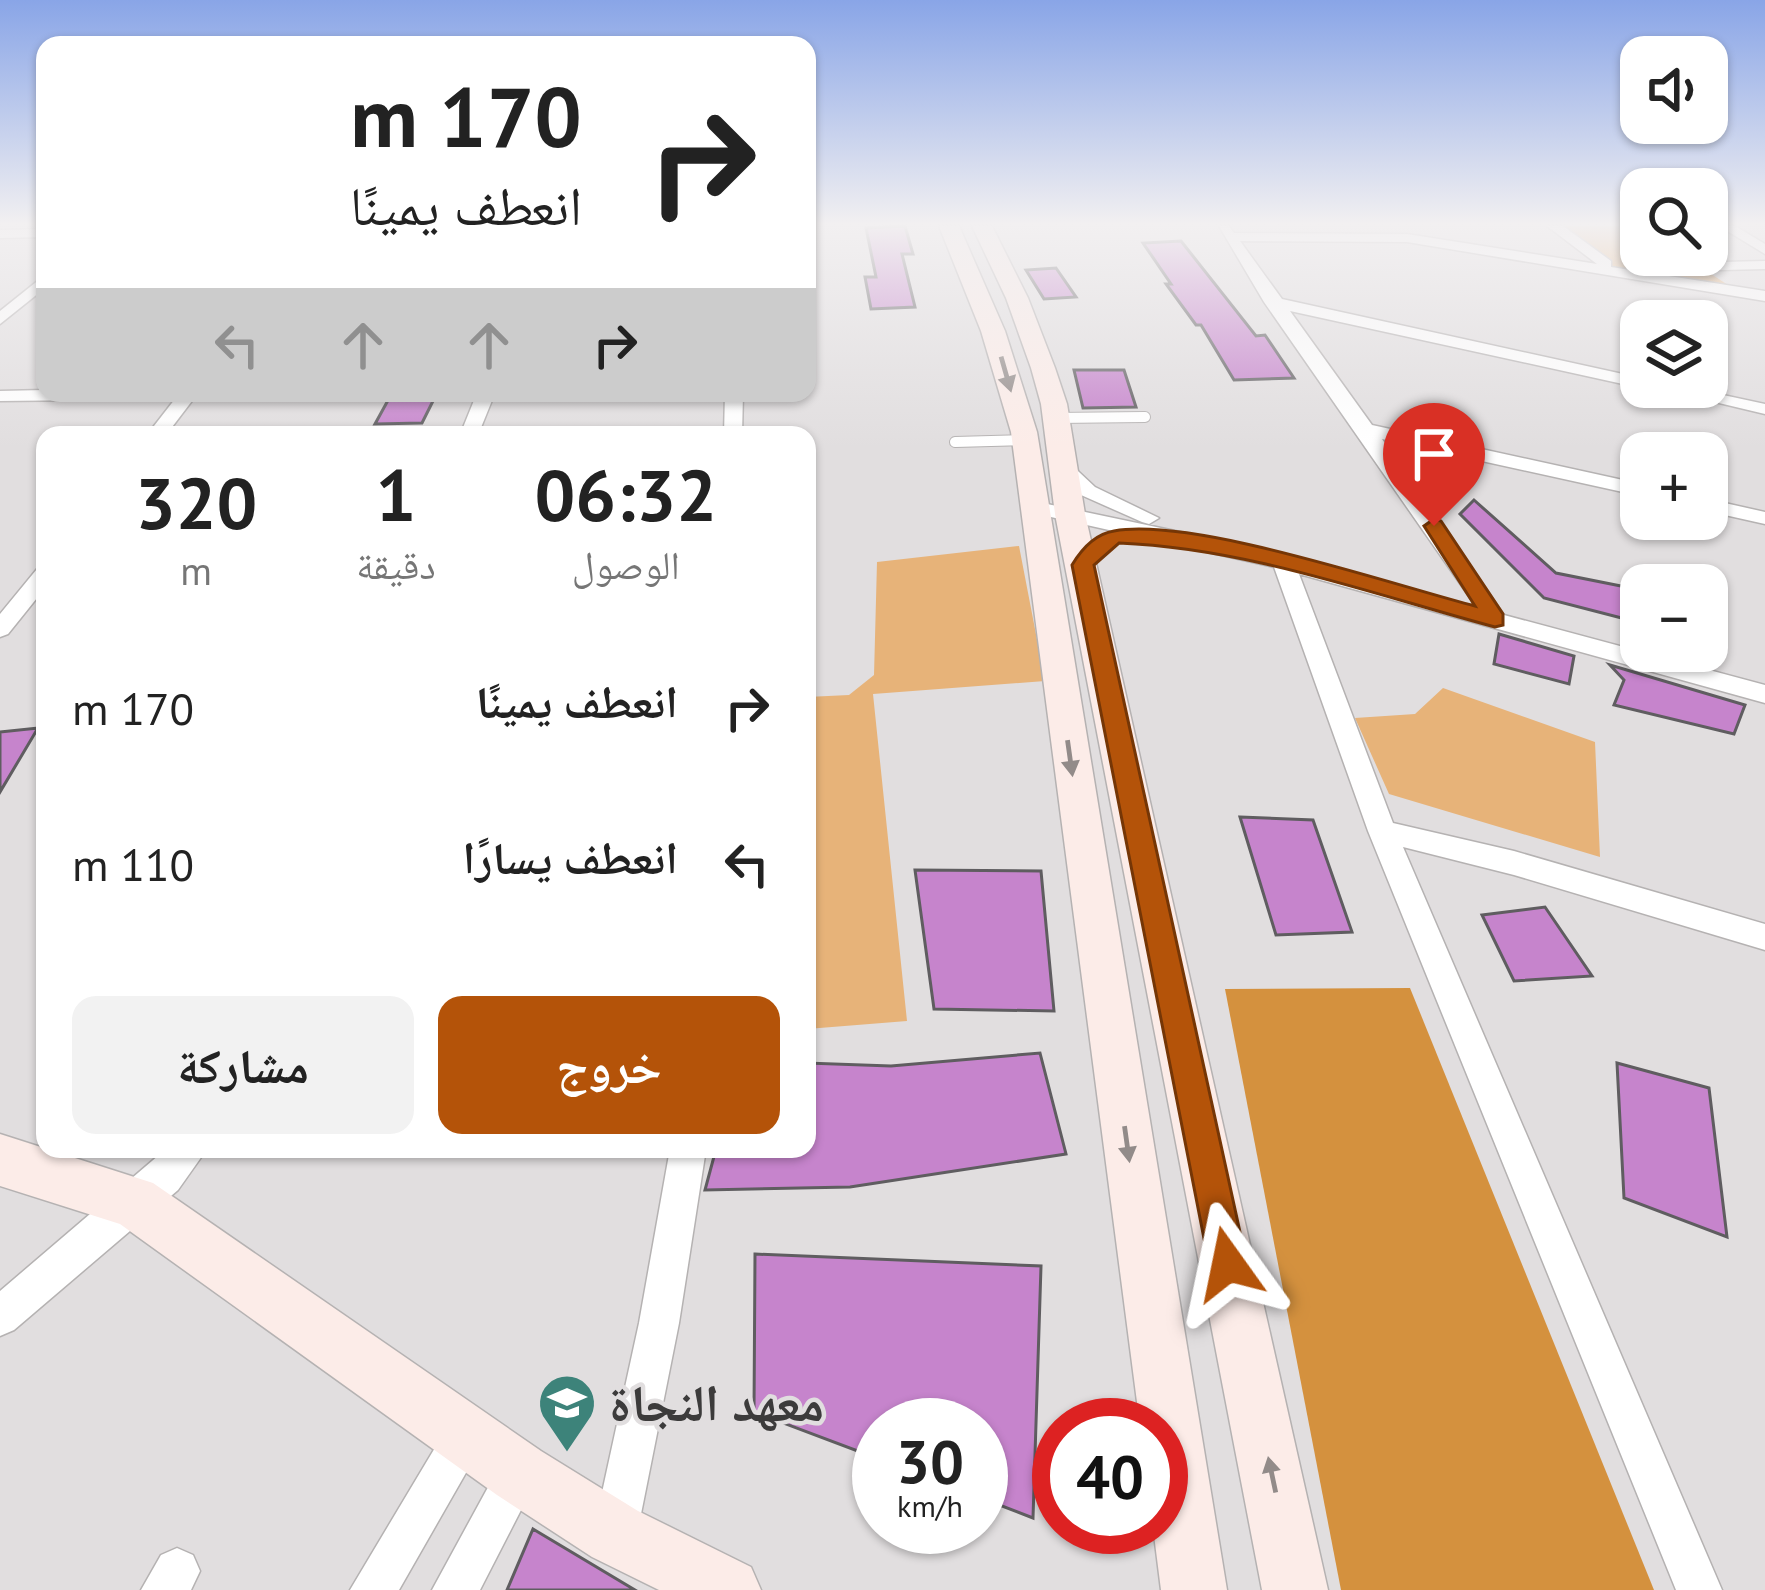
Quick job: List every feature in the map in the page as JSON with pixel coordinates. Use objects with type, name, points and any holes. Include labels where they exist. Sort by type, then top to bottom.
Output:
[{"type":"street","points":[[980,300],[1040,429],[1066,473],[1105,500],[1232,549]]},
{"type":"street","points":[[1017,300],[1031,331],[1040,429],[1194,1590]]},
{"type":"street","points":[[1272,302],[1620,378]]},
{"type":"street","points":[[1272,302],[1457,558],[1495,619]]},
{"type":"street","points":[[0,396],[36,396]]},
{"type":"street","points":[[163,426],[183,402]]},
{"type":"street","points":[[1728,402],[1765,410]]},
{"type":"street","points":[[1364,429],[1620,485]]},
{"type":"street","points":[[1063,463],[1051,510],[1083,565],[1295,1590]]},
{"type":"street","points":[[1051,510],[1232,549],[1765,694]]},
{"type":"street","points":[[1728,510],[1765,518]]},
{"type":"street","points":[[1083,565],[1091,552],[1115,537],[1173,539],[1232,549]]},
{"type":"street","points":[[1283,564],[1382,831],[1699,1590]]},
{"type":"street","points":[[0,629],[36,585]]},
{"type":"street","points":[[1382,831],[1514,863],[1765,937]]},
{"type":"street","points":[[0,1316],[165,1177],[181,1158]]},
{"type":"street","points":[[615,1534],[659,1323],[686,1158]]},
{"type":"street","points":[[0,1160],[134,1202],[519,1473],[615,1534],[728,1590]]},
{"type":"street","points":[[374,1590],[466,1436]]},
{"type":"street","points":[[455,1590],[519,1473]]},
{"type":"lane","points":[[955,442],[1145,417]]},
{"type":"shaded area","points":[[1019,546],[1045,681],[873,694],[907,1021],[816,1028],[816,697],[849,695],[874,675],[877,562]]},
{"type":"shaded area","points":[[1443,688],[1595,742],[1600,857],[1389,794],[1355,718],[1415,714]]},
{"type":"shaded area","points":[[1410,988],[1654,1590],[1341,1590],[1225,989]]},
{"type":"building","points":[[869,300],[913,300],[915,307],[871,309]]},
{"type":"building","points":[[1178,300],[1228,300],[1256,336],[1265,335],[1294,378],[1234,380],[1201,325],[1196,325]]},
{"type":"building","points":[[1074,370],[1124,370],[1136,407],[1083,408]]},
{"type":"building","points":[[387,402],[432,402],[422,423],[375,424]]},
{"type":"building","points":[[1474,500],[1556,573],[1620,586],[1620,618],[1544,598],[1460,514]]},
{"type":"building","points":[[1499,634],[1574,656],[1569,684],[1494,664]]},
{"type":"building","points":[[1610,665],[1620,672],[1745,705],[1734,734],[1614,705],[1624,680]]},
{"type":"building","points":[[36,728],[0,792],[0,732]]},
{"type":"building","points":[[1240,817],[1313,820],[1352,932],[1276,935]]},
{"type":"building","points":[[915,870],[1041,871],[1054,1011],[934,1009]]},
{"type":"building","points":[[1545,907],[1592,976],[1514,981],[1482,915]]},
{"type":"building","points":[[1040,1053],[1066,1154],[850,1187],[705,1190],[714,1158],[816,1158],[816,1063],[891,1066]]},
{"type":"building","points":[[1617,1063],[1709,1088],[1727,1237],[1624,1198]]},
{"type":"building","points":[[755,1254],[1041,1266],[1037,1398],[1032,1398],[1032,1518],[1008,1508],[1008,1398],[852,1398],[852,1449],[754,1412]]},
{"type":"building","points":[[533,1529],[635,1590],[507,1590]]},
{"type":"place","name":"معهد النجاة","points":[[567,1454]]},
{"type":"route","points":[[1228,1264],[1083,565],[1091,552],[1115,537],[1173,539],[1232,549],[1495,619],[1434,526]]}]
